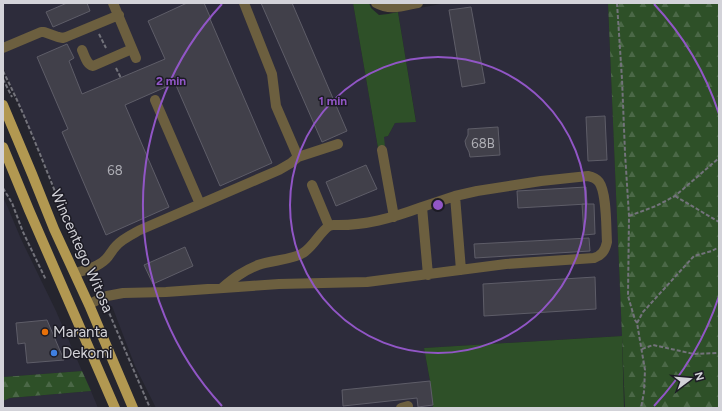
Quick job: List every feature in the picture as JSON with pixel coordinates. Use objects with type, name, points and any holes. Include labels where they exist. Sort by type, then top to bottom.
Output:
[{"type":"main road","name":"Wincentego Witosa","points":[[3,105],[54,230],[89,304],[133,408]]},
{"type":"main road","name":"Wincentego Witosa","points":[[3,147],[115,408]]},
{"type":"lane","points":[[82,50],[90,65],[93,66],[134,53],[115,3]]},
{"type":"lane","points":[[244,3],[272,74],[276,106],[298,157]]},
{"type":"lane","points":[[376,3],[384,7],[418,3]]},
{"type":"lane","points":[[3,48],[41,32],[63,38],[119,15]]},
{"type":"lane","points":[[155,100],[200,204]]},
{"type":"lane","points":[[75,273],[87,269],[108,258],[115,247],[123,239],[140,230],[279,170],[292,163],[298,157],[338,144]]},
{"type":"lane","points":[[382,150],[394,217]]},
{"type":"lane","points":[[89,304],[114,294],[123,293],[166,292],[279,284],[367,282],[506,264],[594,258],[603,253],[606,242],[602,189],[599,182],[594,177],[588,176],[542,181],[454,196],[394,217],[370,223],[333,225],[327,228],[314,244],[304,253],[259,265],[239,274],[222,288]]},
{"type":"lane","points":[[312,185],[330,226]]},
{"type":"lane","points":[[454,196],[461,270]]},
{"type":"lane","points":[[422,207],[428,275]]},
{"type":"path","points":[[618,3],[629,216],[628,296],[637,323],[645,370],[644,392],[641,408]]},
{"type":"path","points":[[3,71],[21,108],[87,269]]},
{"type":"path","points":[[3,79],[14,102]]},
{"type":"path","points":[[33,145],[52,192]]},
{"type":"path","points":[[629,216],[656,206],[675,196],[719,158]]},
{"type":"path","points":[[3,188],[12,203],[23,232],[48,284]]},
{"type":"path","points":[[675,196],[719,222]]},
{"type":"path","points":[[57,206],[60,213]]},
{"type":"path","points":[[637,323],[644,312],[694,256],[712,251],[719,247]]},
{"type":"path","points":[[79,256],[102,298],[150,408]]},
{"type":"path","points":[[642,349],[653,345],[694,354],[719,353]]},
{"type":"shaded area","points":[[3,3],[353,3],[378,148],[384,137],[388,136],[395,123],[416,121],[398,12],[446,3],[608,3],[622,336],[424,348],[433,408],[156,408],[135,366],[112,306],[106,306],[3,67]]},
{"type":"shaded area","points":[[3,197],[21,239],[56,311],[82,371],[3,377]]},
{"type":"shaded area","points":[[91,391],[98,408],[3,408],[3,401],[10,398]]},
{"type":"green space","points":[[353,3],[369,3],[371,8],[379,15],[398,12],[416,122],[395,123],[388,136],[384,137],[385,147],[378,148]]},
{"type":"green space","points":[[608,3],[719,3],[719,408],[625,408]]},
{"type":"green space","points":[[622,336],[624,408],[433,408],[424,348]]},
{"type":"green space","points":[[82,371],[91,391],[10,398],[3,401],[3,377]]},
{"type":"building","points":[[67,3],[87,3],[90,11],[53,27],[46,12]]},
{"type":"building","points":[[187,3],[204,3],[272,163],[220,186],[175,83],[125,105],[169,207],[106,235],[62,132],[68,129],[37,57],[67,44],[74,58],[69,61],[82,94],[165,59],[148,21]]},
{"type":"building","points":[[261,3],[292,3],[347,131],[322,142]]},
{"type":"building","points":[[471,7],[485,83],[462,87],[449,10]]},
{"type":"building","points":[[605,116],[607,160],[588,161],[586,117]]},
{"type":"building","points":[[498,127],[500,155],[470,157],[465,141],[468,135],[468,129]]},
{"type":"building","points":[[366,165],[377,189],[336,206],[326,182]]},
{"type":"building","points":[[586,187],[587,204],[518,208],[517,191]]},
{"type":"building","points":[[582,204],[594,204],[595,234],[584,235]]},
{"type":"building","points":[[589,238],[590,251],[475,258],[474,244]]},
{"type":"building","points":[[185,247],[193,266],[153,284],[144,265]]},
{"type":"building","points":[[595,277],[596,309],[484,316],[483,284]]},
{"type":"building","points":[[47,320],[64,360],[27,363],[25,343],[18,344],[16,323]]},
{"type":"building","points":[[430,381],[433,405],[418,407],[417,398],[343,406],[342,390]]},
{"type":"place","name":"Maranta","points":[[45,332]]},
{"type":"place","name":"Dekomi","points":[[54,353]]}]
